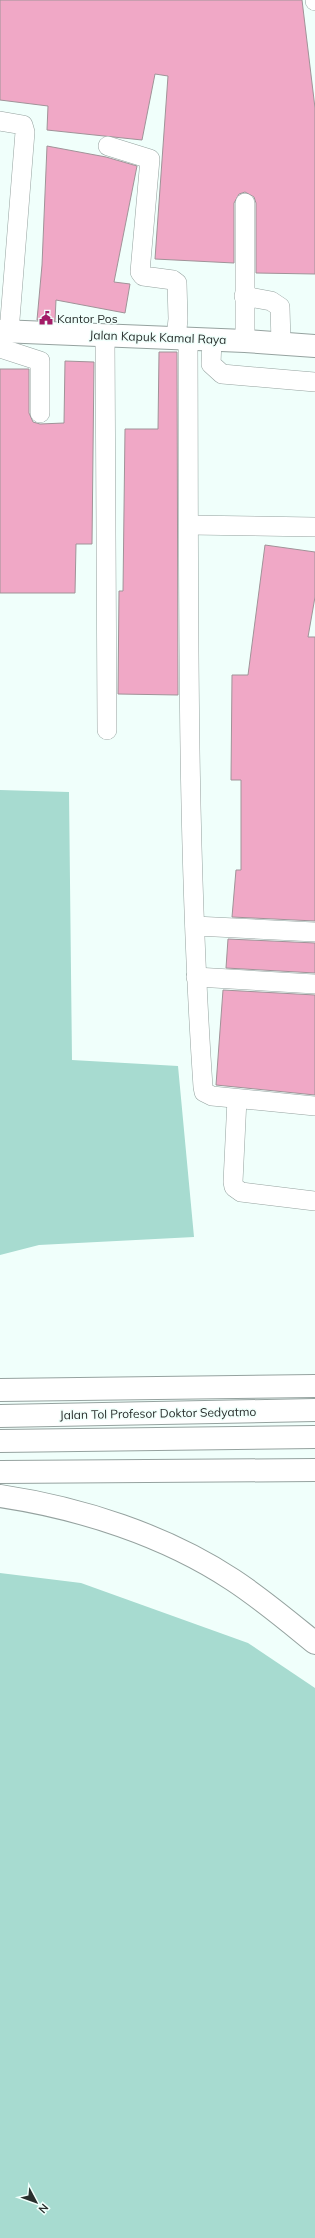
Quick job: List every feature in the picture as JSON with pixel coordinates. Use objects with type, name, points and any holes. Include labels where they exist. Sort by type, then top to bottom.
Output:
[{"type":"main road","name":"Jalan Kapuk Kamal Raya","points":[[3,337],[105,335],[245,341],[315,346]]},
{"type":"main road","name":"Jalan Tol Profesor Doktor Sedyatmo","points":[[0,1390],[315,1386]]},
{"type":"main road","name":"Jalan Tol Profesor Doktor Sedyatmo","points":[[0,1416],[315,1410]]},
{"type":"main road","points":[[0,1441],[315,1437]]},
{"type":"main road","points":[[0,1472],[315,1470]]},
{"type":"main road","points":[[0,1496],[30,1500],[80,1513],[131,1530],[185,1553],[232,1580],[274,1609],[315,1643]]},
{"type":"lane","points":[[0,121],[23,125],[25,132],[3,337],[40,361],[40,413]]},
{"type":"lane","points":[[108,146],[150,159],[140,272],[143,276],[173,280],[177,283],[178,319],[182,339],[189,525],[190,715],[196,977],[204,1092],[212,1096],[315,1106]]},
{"type":"lane","points":[[245,203],[245,341]]},
{"type":"lane","points":[[244,296],[271,301],[280,308],[280,343]]},
{"type":"lane","points":[[105,335],[107,730]]},
{"type":"lane","points":[[212,340],[211,364],[222,374],[315,382]]},
{"type":"lane","points":[[189,525],[315,527]]},
{"type":"lane","points":[[195,926],[315,932]]},
{"type":"lane","points":[[196,977],[315,984]]},
{"type":"lane","points":[[237,1099],[234,1187],[241,1192],[315,1201]]},
{"type":"green space","points":[[0,790],[69,792],[72,1060],[178,1066],[194,1237],[39,1245],[0,1255]]},
{"type":"green space","points":[[0,1573],[81,1583],[248,1643],[315,1688],[315,2238],[0,2238]]},
{"type":"building","points":[[0,0],[302,0],[315,108],[315,274],[256,273],[256,203],[254,197],[245,192],[239,194],[234,203],[234,263],[155,259],[168,76],[155,74],[142,140],[47,130],[48,106],[0,100]]},
{"type":"building","points":[[47,146],[106,157],[137,166],[114,282],[130,284],[125,313],[56,300],[55,321],[37,320],[42,265]]},
{"type":"building","points":[[159,352],[177,352],[178,695],[118,694],[119,591],[123,591],[125,429],[158,429]]},
{"type":"building","points":[[65,361],[94,362],[92,544],[76,544],[75,593],[0,593],[0,369],[29,369],[29,413],[33,422],[40,424],[64,423]]},
{"type":"building","points":[[265,545],[315,552],[315,597],[308,637],[315,637],[315,921],[232,917],[236,870],[241,870],[241,780],[231,780],[232,675],[248,675]]},
{"type":"building","points":[[228,939],[315,943],[315,973],[226,968]]},
{"type":"building","points":[[223,990],[315,995],[315,1095],[216,1085]]},
{"type":"place","name":"Kantor Pos","points":[[46,318]]}]
